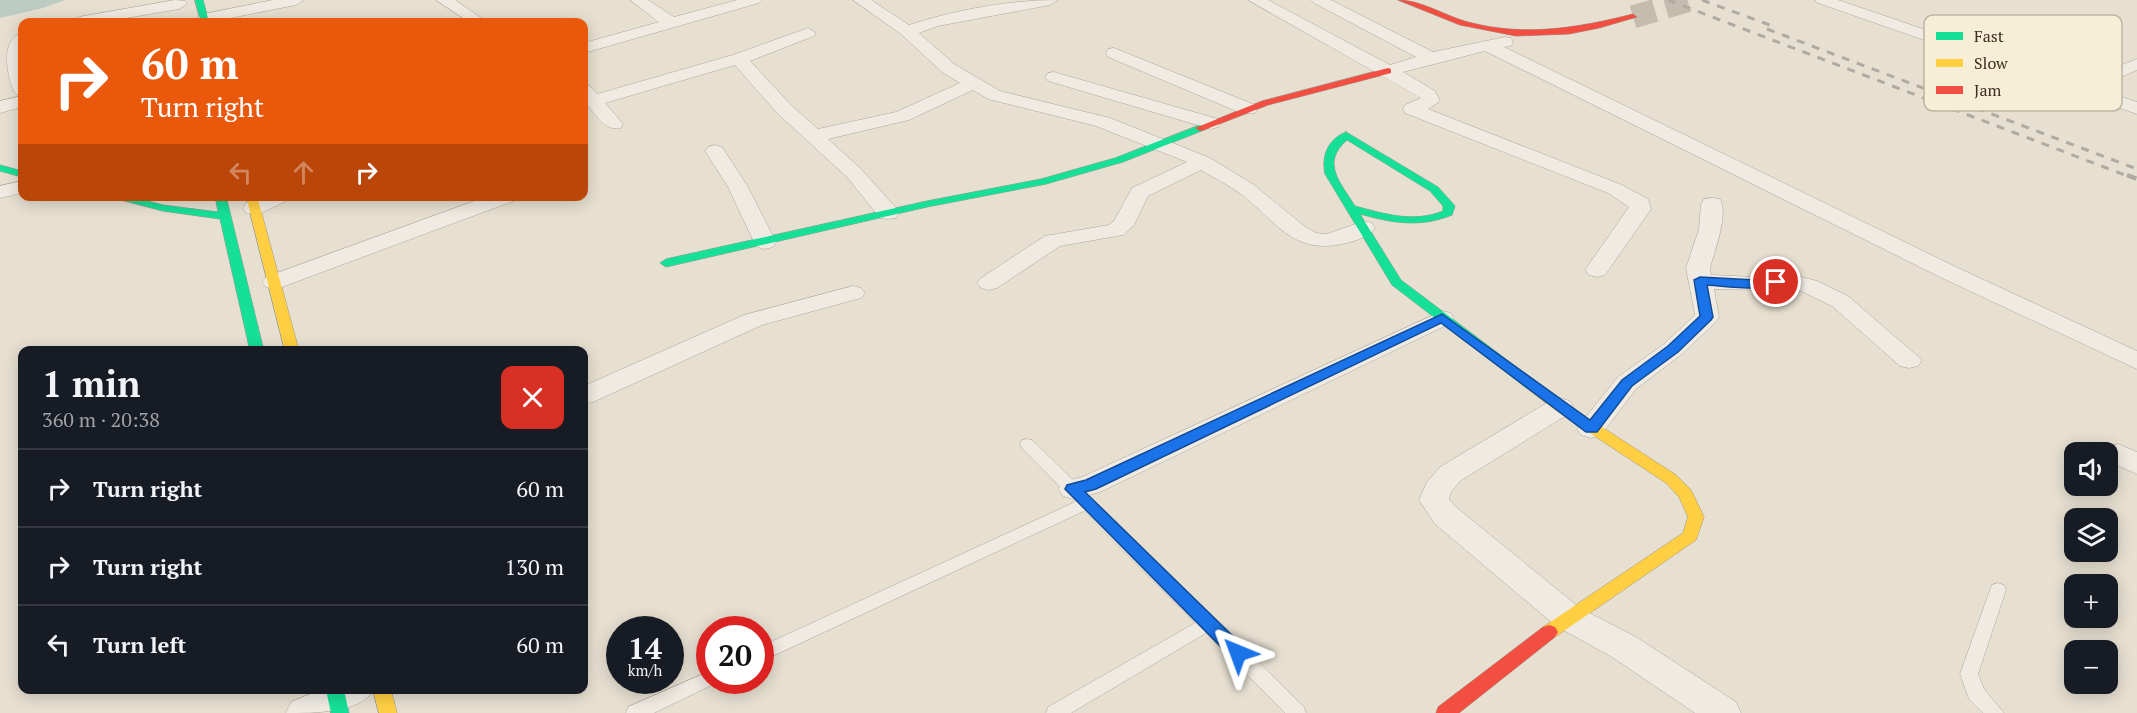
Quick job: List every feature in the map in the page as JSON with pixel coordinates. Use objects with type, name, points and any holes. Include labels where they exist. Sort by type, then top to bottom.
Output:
[{"type":"street","points":[[199,0],[204,18]]},
{"type":"street","points":[[218,18],[296,0]]},
{"type":"street","points":[[444,0],[473,18]]},
{"type":"street","points":[[638,0],[672,23]]},
{"type":"street","points":[[588,47],[754,0]]},
{"type":"street","points":[[861,0],[907,31],[948,68],[994,95],[1102,122],[1203,162],[1247,189],[1296,231],[1311,239],[1327,241],[1351,235],[1364,228]]},
{"type":"street","points":[[907,31],[935,21],[1050,0]]},
{"type":"street","points":[[1256,0],[1429,95],[1431,100],[1412,109],[1615,189],[1640,204],[1640,209],[1597,270]]},
{"type":"street","points":[[1319,0],[1431,58]]},
{"type":"street","points":[[1402,0],[1440,17],[1467,25],[1532,35]]},
{"type":"street","points":[[1823,0],[1924,35]]},
{"type":"street","points":[[104,18],[180,6]]},
{"type":"street","points":[[666,263],[888,213],[1042,182],[1119,160],[1248,109],[1298,93],[1431,58],[1532,35],[1567,33],[1633,17]]},
{"type":"street","points":[[614,124],[589,95],[739,59],[808,33]]},
{"type":"street","points":[[18,41],[14,51],[14,69],[18,80]]},
{"type":"street","points":[[1488,46],[1927,262],[2137,361]]},
{"type":"street","points":[[1114,53],[1248,109]]},
{"type":"street","points":[[739,59],[784,109],[854,173],[888,213]]},
{"type":"street","points":[[2122,70],[2137,64]]},
{"type":"street","points":[[1054,77],[1211,123]]},
{"type":"street","points":[[814,136],[902,116],[974,83]]},
{"type":"street","points":[[0,107],[18,102]]},
{"type":"street","points":[[2122,103],[2137,108]]},
{"type":"street","points":[[1353,209],[1403,219],[1424,220],[1442,217],[1448,213],[1449,206],[1434,189],[1346,135],[1329,148],[1326,160],[1330,174],[1396,282],[1560,407],[1671,479],[1686,494],[1695,517],[1690,536],[1568,617],[1452,711]]},
{"type":"street","points":[[715,151],[738,187],[765,242]]},
{"type":"street","points":[[989,283],[1053,241],[1114,230],[1123,225],[1139,192],[1203,162]]},
{"type":"street","points":[[0,168],[18,173]]},
{"type":"street","points":[[0,192],[18,188]]},
{"type":"street","points":[[133,201],[163,208],[225,216]]},
{"type":"street","points":[[221,201],[256,346]]},
{"type":"street","points":[[274,282],[495,201]]},
{"type":"street","points":[[253,202],[291,346]]},
{"type":"street","points":[[1591,429],[1627,383],[1673,349],[1707,317],[1698,268],[1710,229],[1712,204]]},
{"type":"street","points":[[1700,280],[1756,284],[1793,282],[1809,286],[1840,301],[1909,360]]},
{"type":"street","points":[[588,394],[753,320],[853,293]]},
{"type":"street","points":[[1080,496],[1090,485],[1442,318]]},
{"type":"street","points":[[1560,407],[1450,474],[1437,489],[1434,500],[1446,516],[1568,617],[1624,647],[1723,713]]},
{"type":"street","points":[[383,694],[388,713]]},
{"type":"street","points":[[304,713],[342,698]]},
{"type":"lane","points":[[1027,444],[1298,713]]},
{"type":"lane","points":[[774,648],[1080,496]]},
{"type":"lane","points":[[1995,713],[1976,693],[1969,674],[1998,590]]},
{"type":"lane","points":[[1055,713],[1209,623]]},
{"type":"lane","points":[[635,713],[696,685]]},
{"type":"shaded area","points":[[0,0],[65,0],[43,8],[0,18]]},
{"type":"tunnel","points":[[1633,17],[1690,0]]},
{"type":"railway","points":[[1668,0],[1924,98]]},
{"type":"railway","points":[[1702,0],[1775,27]]},
{"type":"railway","points":[[1767,29],[1924,88]]},
{"type":"railway","points":[[1958,111],[2130,177]]},
{"type":"railway","points":[[1984,111],[2137,169]]},
{"type":"railway","points":[[2127,175],[2137,179]]},
{"type":"traffic: fast","points":[[199,0],[204,18]]},
{"type":"traffic: fast","points":[[666,263],[927,204],[1042,182],[1119,160],[1200,128]]},
{"type":"traffic: fast","points":[[1353,209],[1412,221],[1436,218],[1448,213],[1449,206],[1434,189],[1346,135],[1336,143],[1329,156],[1330,174],[1396,282],[1534,387]]},
{"type":"traffic: fast","points":[[0,168],[18,173]]},
{"type":"traffic: fast","points":[[133,201],[163,208],[225,216]]},
{"type":"traffic: fast","points":[[221,201],[256,346]]},
{"type":"traffic: fast","points":[[336,694],[340,713]]},
{"type":"traffic: slow","points":[[252,201],[291,346]]},
{"type":"traffic: slow","points":[[1534,387],[1560,407],[1671,479],[1686,494],[1696,517],[1690,536],[1549,632]]},
{"type":"traffic: slow","points":[[383,694],[388,713]]},
{"type":"traffic: jam","points":[[1402,0],[1463,23],[1490,30],[1516,33],[1542,34],[1569,31],[1633,17]]},
{"type":"traffic: jam","points":[[1200,128],[1265,103],[1388,71]]},
{"type":"traffic: jam","points":[[1445,713],[1549,632]]},
{"type":"route","points":[[1238,653],[1073,489],[1090,485],[1442,318],[1591,429],[1627,383],[1673,349],[1707,317],[1700,280],[1756,284],[1776,282]]}]
